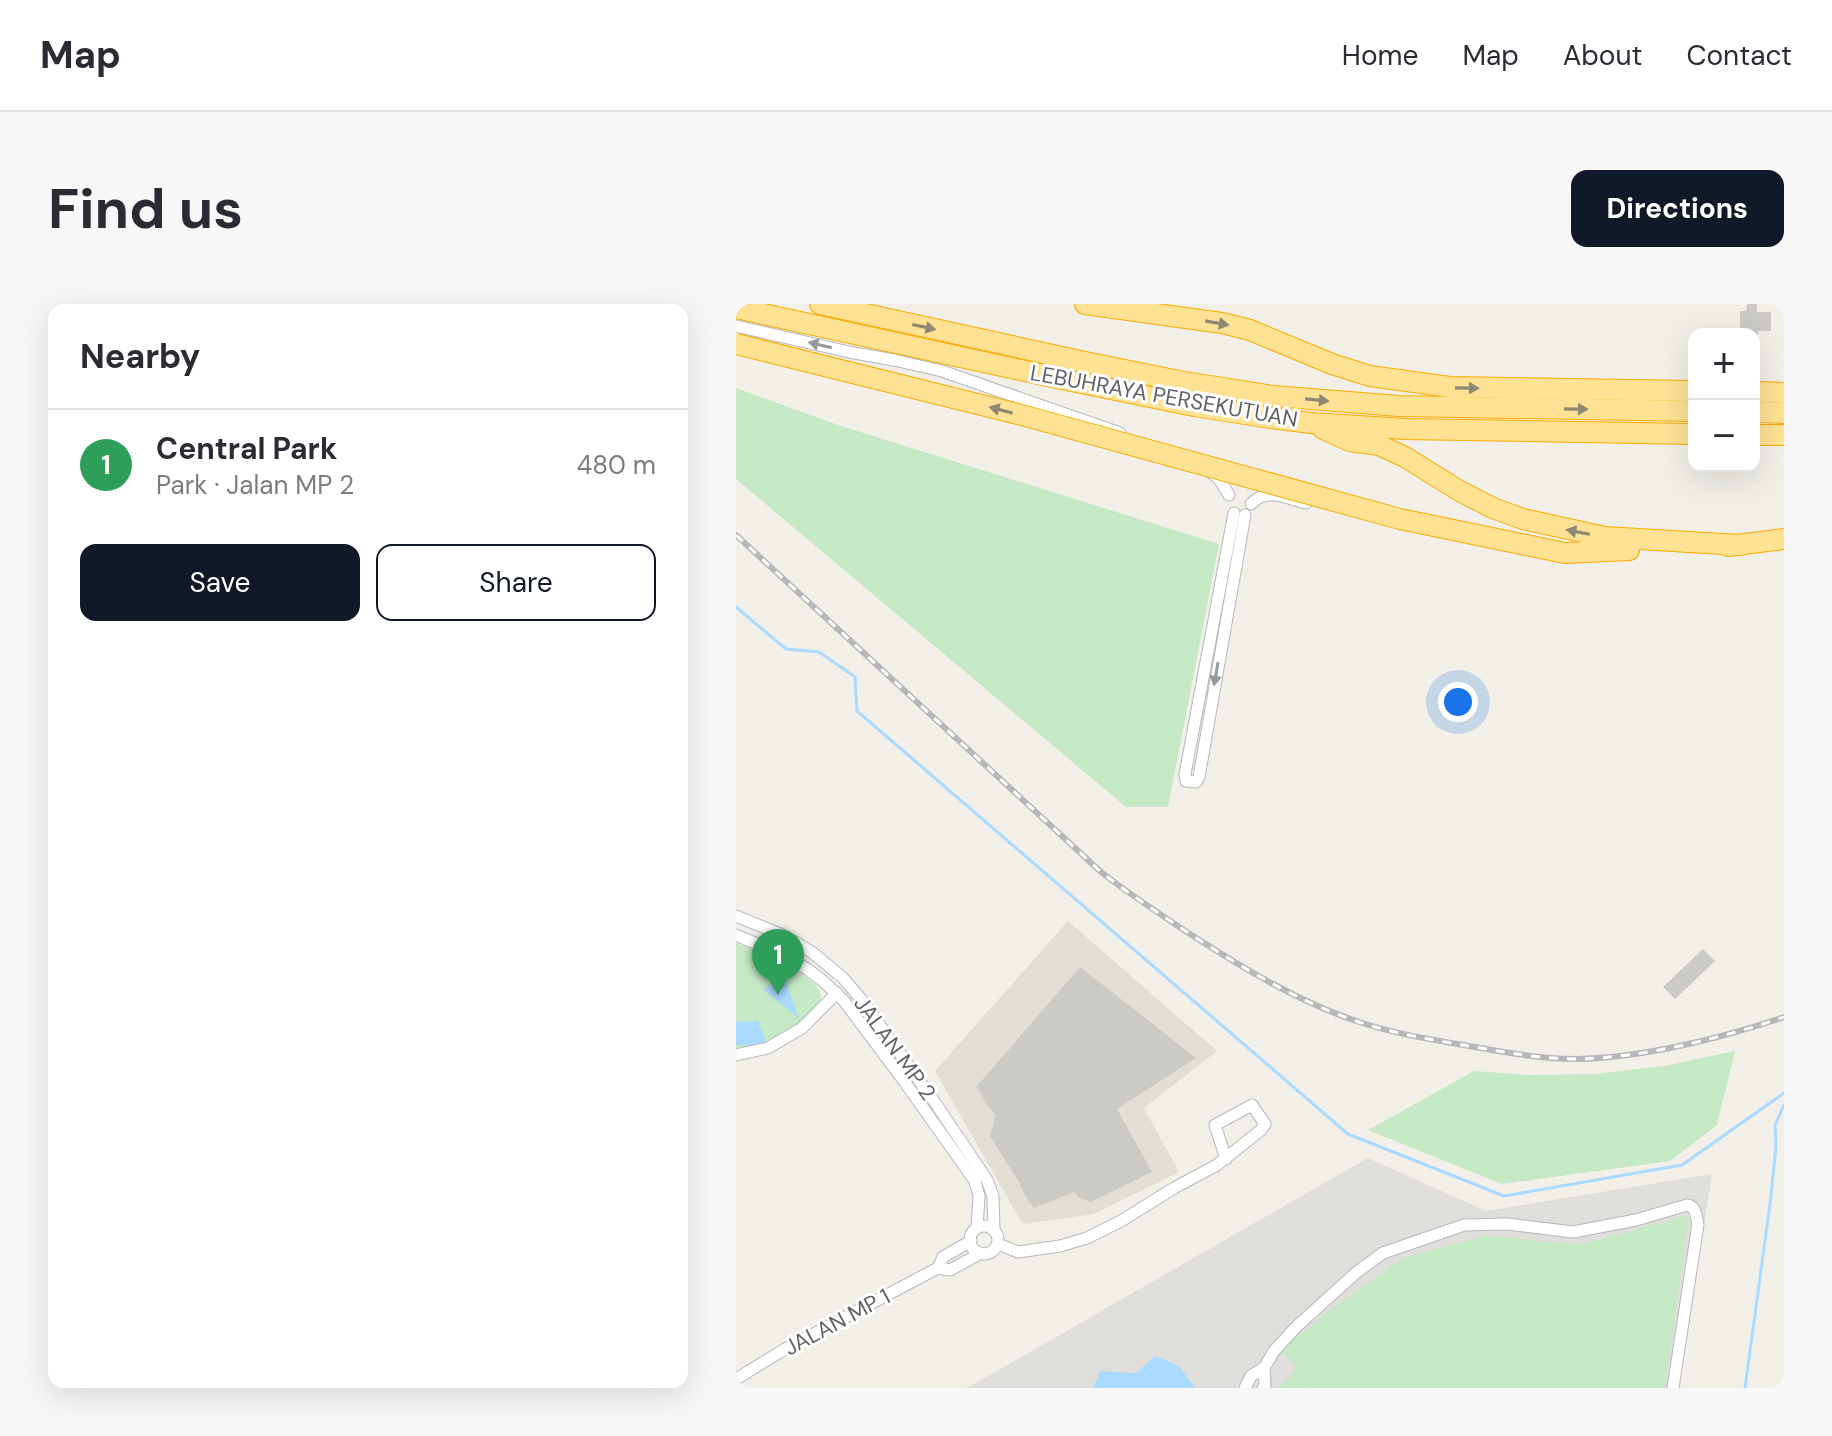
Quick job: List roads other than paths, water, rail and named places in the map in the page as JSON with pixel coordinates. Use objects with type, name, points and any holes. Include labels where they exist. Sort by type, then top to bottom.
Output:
[{"type":"highway","name":"LEBUHRAYA PERSEKUTUAN","points":[[820,304],[1099,365],[1273,396],[1399,406],[1688,411]]},
{"type":"highway","points":[[1085,304],[1222,323],[1250,330],[1370,376],[1450,387],[1688,391]]},
{"type":"highway","name":"LEBUHRAYA PERSEKUTUAN","points":[[736,308],[1057,378],[1270,418],[1406,429],[1688,434]]},
{"type":"highway","points":[[736,344],[1018,414],[1400,519],[1565,553],[1740,545],[1784,539]]},
{"type":"highway","points":[[1760,392],[1784,393]]},
{"type":"highway","points":[[1760,412],[1784,413]]},
{"type":"highway","points":[[1311,423],[1350,441],[1379,445],[1493,508],[1523,519],[1605,537],[1740,545]]},
{"type":"highway","points":[[1760,435],[1784,435]]},
{"type":"street","points":[[736,326],[942,371],[1043,405],[1164,448],[1205,468],[1219,479],[1229,495]]},
{"type":"street","points":[[1243,511],[1199,777],[1196,782],[1190,782],[1186,781],[1185,774],[1243,511],[1259,496],[1268,494],[1425,532],[1562,558],[1588,559],[1603,551]]},
{"type":"street","name":"JALAN MP 2","points":[[736,916],[785,936],[813,953],[843,978],[861,999],[987,1180],[993,1196],[994,1230]]},
{"type":"street","name":"JALAN MP 2","points":[[736,935],[807,969],[851,1008],[975,1181],[979,1196],[977,1228]]},
{"type":"street","points":[[736,1055],[768,1048],[802,1028],[840,997]]},
{"type":"street","points":[[998,1244],[1018,1252],[1060,1246],[1087,1238],[1121,1221],[1226,1159],[1263,1127],[1265,1124],[1252,1105],[1215,1125],[1226,1159]]},
{"type":"street","points":[[1245,1388],[1251,1376],[1264,1368],[1274,1351],[1296,1327],[1383,1253],[1464,1225],[1507,1224],[1573,1232],[1636,1220],[1690,1205],[1696,1211],[1698,1224],[1673,1388]]},
{"type":"street","points":[[983,1226],[997,1234],[998,1244],[991,1252],[981,1253],[974,1249],[972,1233],[977,1228],[983,1226]]},
{"type":"street","name":"JALAN MP 1","points":[[938,1268],[943,1257],[971,1241]]},
{"type":"street","name":"JALAN MP 1","points":[[736,1379],[785,1349],[938,1268],[950,1270],[981,1253]]},
{"type":"street","points":[[1263,1388],[1264,1368]]},
{"type":"water","points":[[785,978],[798,1018],[763,989]]},
{"type":"water","points":[[758,1021],[767,1045],[736,1045],[736,1022]]},
{"type":"water","points":[[1155,1356],[1179,1366],[1195,1388],[1093,1388],[1100,1371],[1136,1373]]},
{"type":"waterway","points":[[736,607],[786,649],[819,652],[855,677],[857,711],[1348,1134],[1504,1196],[1682,1165],[1784,1093]]},
{"type":"waterway","points":[[1745,1388],[1770,1204],[1775,1125],[1784,1105]]},
{"type":"railway","points":[[736,535],[1101,872],[1210,947],[1313,1004],[1356,1021],[1400,1033],[1564,1059],[1655,1051],[1784,1017]]},
{"type":"place","name":"Central Park","points":[[778,995]]}]
